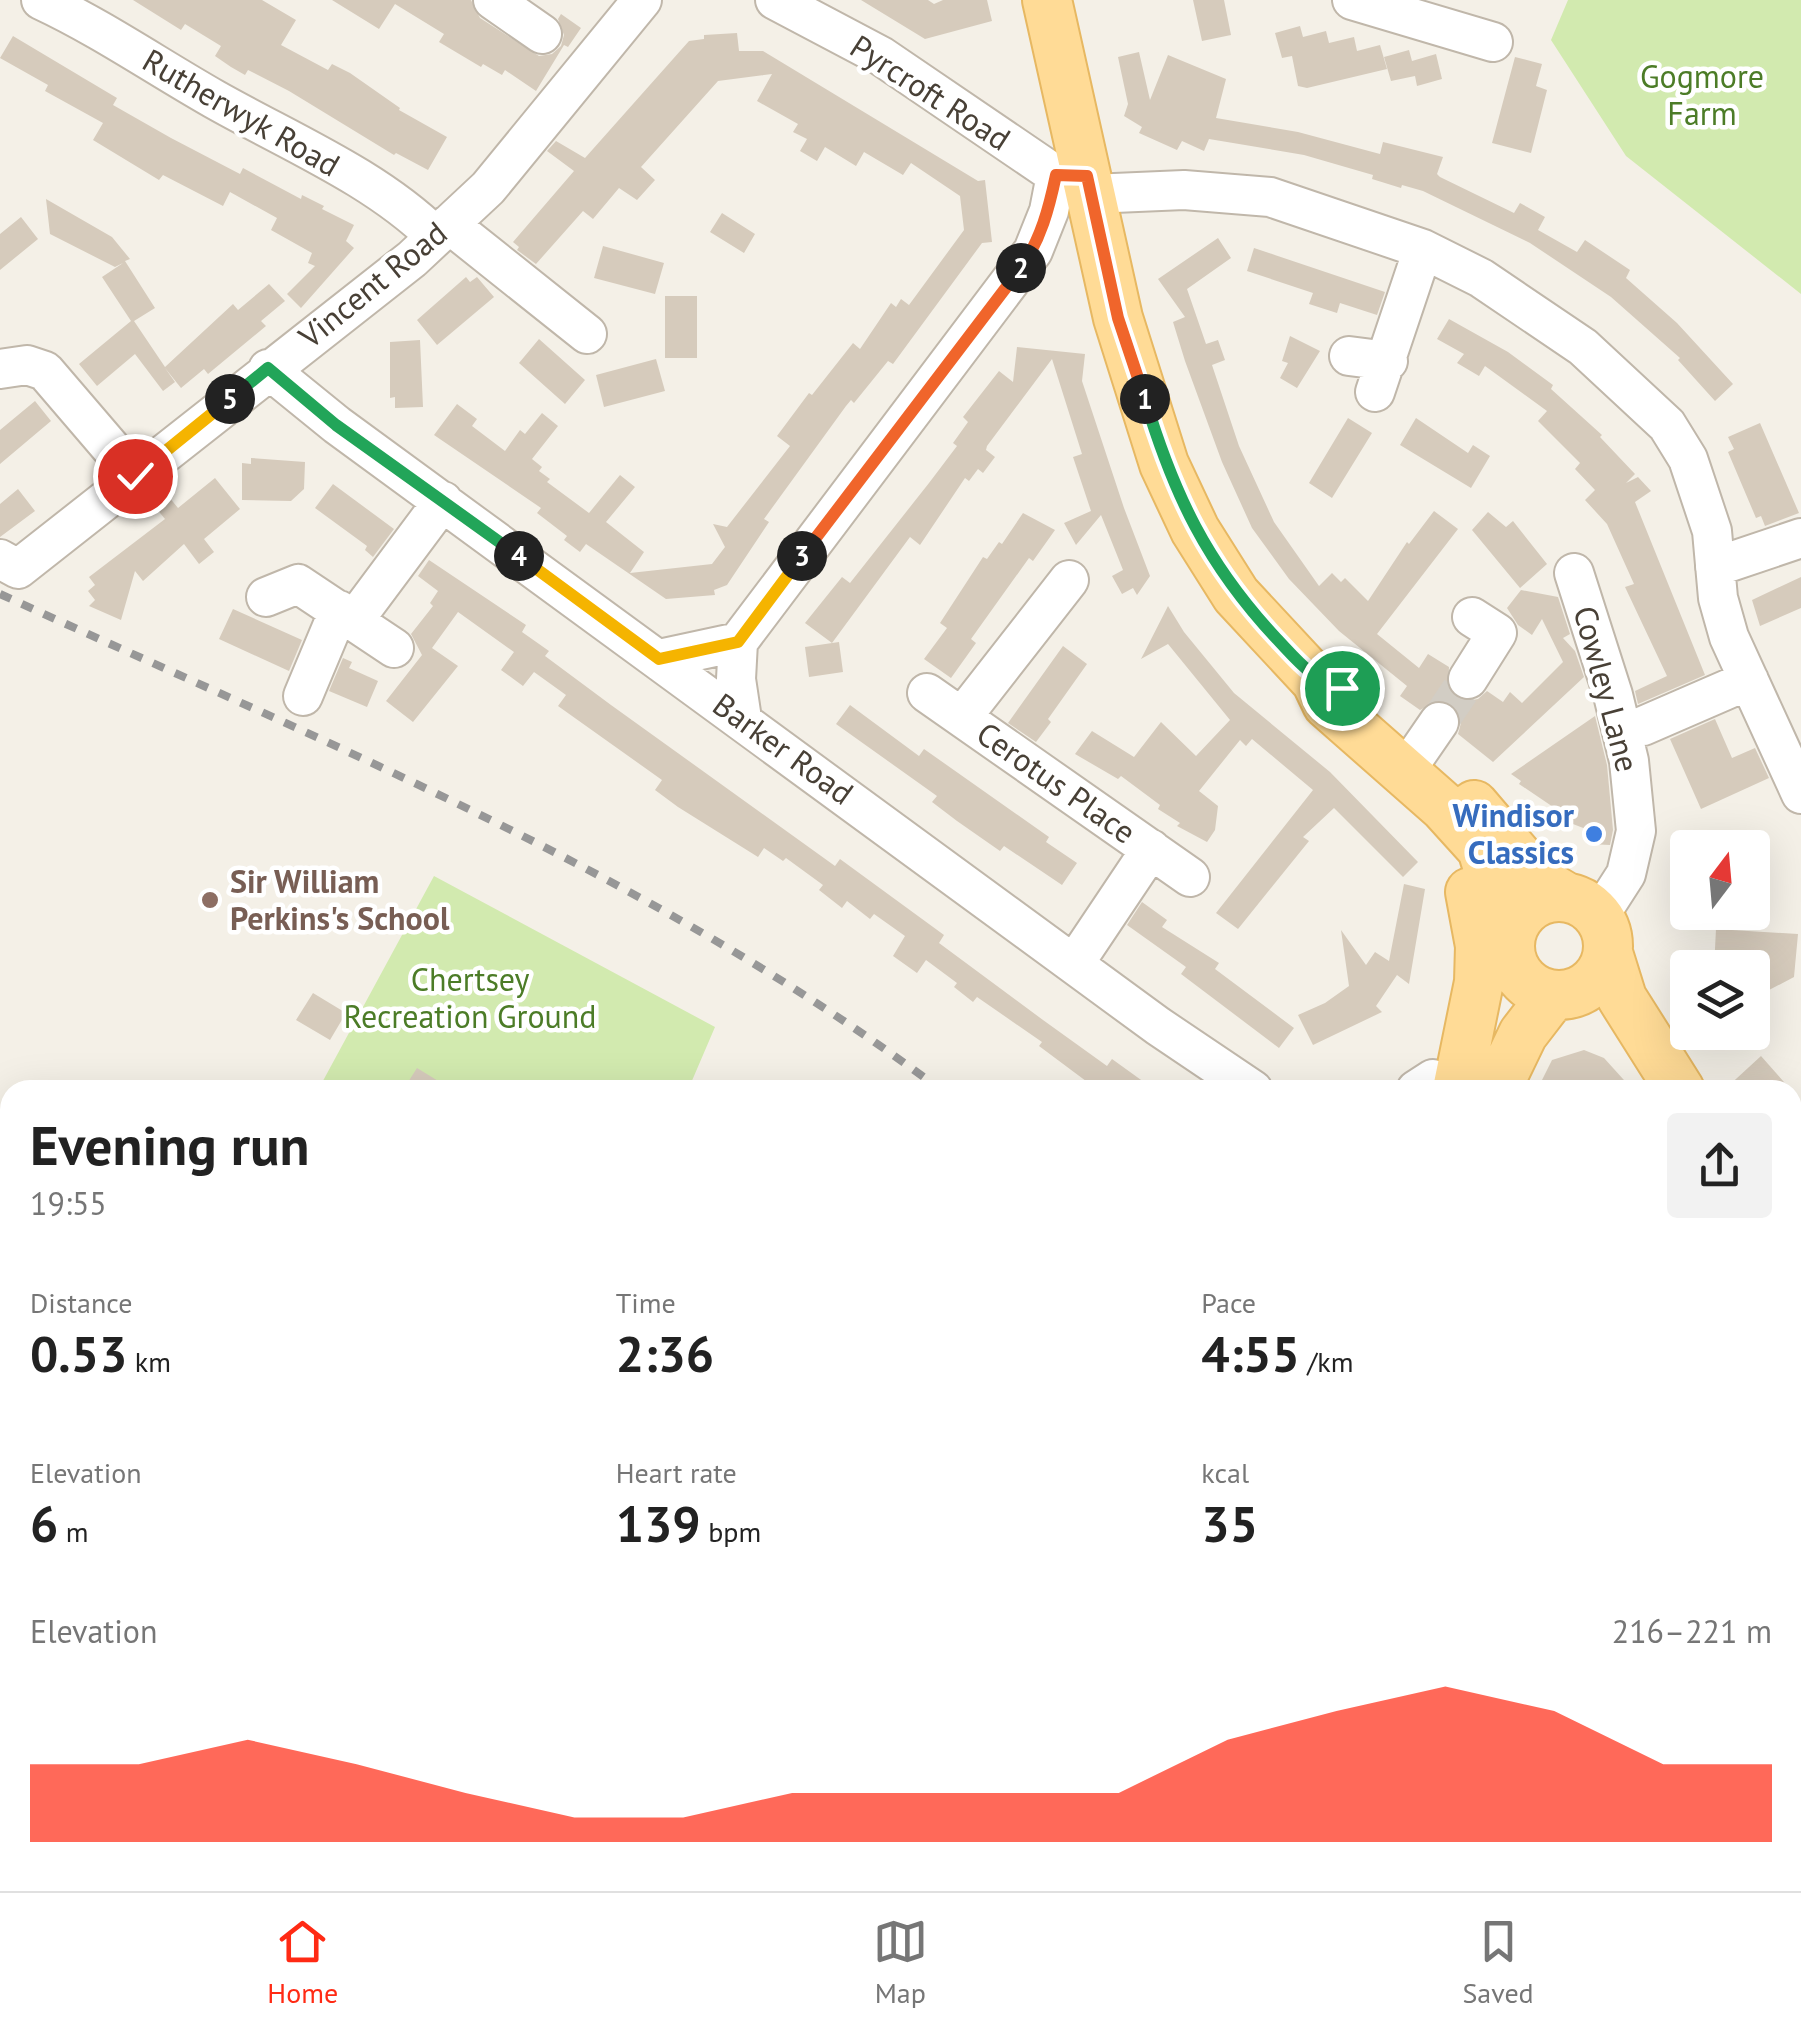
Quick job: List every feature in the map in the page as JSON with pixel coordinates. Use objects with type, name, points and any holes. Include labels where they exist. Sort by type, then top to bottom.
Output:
[{"type":"main road","points":[[1047,0],[1078,182],[1164,464],[1195,530],[1236,595],[1316,681],[1327,704],[1418,748],[1472,803],[1538,881],[1591,922],[1622,998],[1674,1080]]},
{"type":"main road","points":[[1418,748],[1444,807],[1482,849],[1511,950],[1527,984],[1562,995],[1616,1029],[1648,1080]]},
{"type":"main road","points":[[1418,748],[1436,819],[1468,880],[1480,946],[1480,982],[1447,1080]]},
{"type":"main road","points":[[1450,1080],[1504,998],[1511,950],[1524,912],[1536,903],[1591,922]]},
{"type":"main road","points":[[1501,1080],[1523,1034],[1562,995],[1596,979],[1591,922]]},
{"type":"street","name":"Rutherwyk Road","points":[[41,0],[80,18],[178,79],[442,230],[586,334]]},
{"type":"street","points":[[494,0],[542,34]]},
{"type":"street","name":"Vincent Road","points":[[9,564],[135,476],[442,230],[488,188],[642,0]]},
{"type":"street","name":"Pyrcroft Road","points":[[775,0],[880,56],[1078,182]]},
{"type":"street","points":[[1352,0],[1448,14],[1494,42]]},
{"type":"street","points":[[742,719],[736,679],[738,642],[1032,251],[1049,210],[1078,182],[1270,197],[1423,249],[1534,310],[1584,347],[1667,425],[1688,459],[1703,495],[1718,598],[1729,637],[1801,794]]},
{"type":"street","points":[[1349,356],[1382,376],[1423,249]]},
{"type":"street","points":[[0,369],[27,365],[45,371],[135,476]]},
{"type":"street","name":"Barker Road","points":[[268,368],[336,425],[1239,1080]]},
{"type":"street","points":[[303,696],[347,614],[443,501]]},
{"type":"street","points":[[1716,567],[1801,538]]},
{"type":"street","name":"Cowley Lane","points":[[1574,573],[1630,761],[1636,831],[1626,874],[1591,922]]},
{"type":"street","name":"Cerotus Place","points":[[962,717],[1069,580]]},
{"type":"street","points":[[266,598],[298,584],[394,648]]},
{"type":"street","points":[[1468,679],[1497,633],[1472,617]]},
{"type":"street","points":[[659,659],[738,642]]},
{"type":"street","points":[[1643,726],[1750,680]]},
{"type":"street","name":"Cerotus Place","points":[[927,693],[1190,877]]},
{"type":"street","name":"Cerotus Place","points":[[1074,964],[1151,849]]},
{"type":"green space","name":"Gogmore Farm","points":[[1568,0],[1801,0],[1801,294],[1626,156],[1551,40]]},
{"type":"green space","name":"Chertsey Recreation Ground","points":[[434,876],[715,1027],[692,1080],[323,1080]]},
{"type":"building","points":[[133,0],[262,0],[296,20],[281,45],[328,70],[332,64],[350,73],[399,110],[447,137],[428,170],[394,155],[289,91],[248,70],[245,75],[231,67],[215,56],[221,46],[185,24],[181,30]]},
{"type":"building","points":[[332,0],[471,0],[480,18],[539,56],[552,54],[561,46],[561,14],[581,28],[568,47],[564,45],[536,91],[505,70],[502,75],[483,64],[481,67],[439,42],[444,34],[395,4],[379,29]]},
{"type":"building","points":[[861,0],[928,0],[934,4],[943,0],[987,0],[992,21],[925,39]]},
{"type":"building","points":[[1193,0],[1224,0],[1231,35],[1202,41]]},
{"type":"building","points":[[1300,26],[1303,37],[1326,31],[1329,43],[1354,37],[1357,51],[1380,45],[1387,69],[1307,88],[1298,86],[1292,56],[1282,58],[1275,33]]},
{"type":"building","points":[[737,33],[739,51],[763,51],[978,181],[985,180],[992,242],[982,243],[893,364],[888,361],[854,403],[851,400],[846,406],[764,519],[769,522],[727,585],[714,590],[715,595],[666,599],[586,544],[580,552],[564,540],[567,536],[537,513],[541,508],[434,435],[457,404],[477,419],[472,426],[505,451],[520,430],[525,434],[542,413],[558,426],[532,459],[550,479],[547,482],[589,513],[620,475],[635,487],[606,522],[644,552],[630,573],[712,564],[725,547],[713,524],[727,527],[790,446],[777,436],[809,393],[812,395],[853,343],[860,349],[891,303],[896,307],[901,299],[909,305],[964,230],[960,196],[911,163],[903,175],[864,152],[856,166],[825,147],[817,161],[800,151],[807,139],[793,132],[798,124],[757,101],[772,74],[718,81],[641,167],[655,180],[637,200],[619,188],[593,219],[583,211],[536,264],[517,250],[519,247],[513,242],[574,171],[547,151],[556,141],[585,158],[689,41],[704,39],[704,35]]},
{"type":"building","points":[[13,36],[117,98],[113,105],[171,138],[240,174],[243,168],[301,199],[302,195],[324,206],[322,209],[354,225],[346,241],[354,248],[301,308],[287,294],[315,266],[308,263],[312,253],[271,230],[277,218],[230,192],[223,206],[163,175],[159,180],[93,140],[103,123],[45,91],[48,85],[0,58]]},
{"type":"building","points":[[1409,50],[1412,61],[1436,54],[1442,79],[1417,86],[1415,76],[1391,81],[1384,57]]},
{"type":"building","points":[[1139,52],[1150,100],[1168,55],[1226,79],[1216,118],[1298,132],[1380,154],[1383,142],[1443,157],[1437,174],[1440,177],[1514,213],[1520,203],[1545,217],[1538,230],[1577,252],[1585,240],[1630,270],[1626,278],[1677,323],[1733,384],[1715,401],[1680,358],[1611,297],[1530,243],[1423,191],[1402,185],[1401,188],[1372,179],[1373,175],[1304,155],[1209,139],[1204,151],[1182,141],[1177,150],[1139,133],[1142,127],[1124,116],[1128,104],[1118,57]]},
{"type":"building","points":[[1515,57],[1542,64],[1536,86],[1547,90],[1531,153],[1492,143]]},
{"type":"building","points":[[46,199],[112,237],[130,259],[125,261],[155,308],[134,321],[165,367],[233,304],[238,310],[269,284],[285,301],[261,321],[266,326],[208,374],[204,369],[181,388],[165,368],[175,382],[163,391],[135,354],[97,386],[79,364],[131,321],[102,277],[123,263],[115,267],[50,234]]},
{"type":"building","points":[[722,213],[755,234],[744,253],[710,232]]},
{"type":"building","points":[[21,217],[38,239],[0,270],[0,234]]},
{"type":"building","points":[[1218,238],[1231,258],[1187,289],[1206,344],[1218,340],[1225,360],[1212,365],[1239,446],[1274,522],[1319,586],[1332,573],[1341,582],[1345,578],[1368,601],[1407,542],[1434,511],[1458,529],[1377,634],[1419,668],[1428,654],[1449,667],[1448,689],[1466,701],[1478,699],[1487,691],[1503,702],[1510,692],[1522,703],[1563,662],[1542,619],[1532,635],[1518,625],[1507,608],[1521,590],[1558,597],[1570,634],[1563,638],[1575,651],[1584,677],[1493,762],[1458,734],[1461,723],[1452,704],[1440,700],[1420,710],[1400,696],[1407,686],[1339,631],[1289,579],[1252,528],[1222,462],[1185,361],[1173,322],[1185,317],[1158,279]]},
{"type":"building","points":[[603,246],[664,263],[655,294],[594,278]]},
{"type":"building","points":[[1254,248],[1385,292],[1377,315],[1340,303],[1337,313],[1309,304],[1313,293],[1247,271]]},
{"type":"building","points":[[466,277],[470,282],[477,277],[494,297],[437,345],[417,320]]},
{"type":"building","points":[[665,296],[697,296],[697,358],[665,358]]},
{"type":"building","points":[[1449,319],[1508,352],[1553,385],[1551,389],[1602,435],[1635,474],[1626,483],[1638,477],[1651,491],[1635,502],[1705,675],[1638,704],[1635,691],[1667,676],[1625,587],[1634,584],[1607,524],[1585,500],[1595,490],[1575,469],[1580,463],[1538,421],[1547,411],[1485,366],[1479,376],[1457,363],[1464,354],[1437,339]]},
{"type":"building","points":[[1290,336],[1320,351],[1297,388],[1280,378],[1288,363],[1282,361]]},
{"type":"building","points":[[539,339],[585,380],[565,404],[519,363]]},
{"type":"building","points":[[420,340],[423,407],[395,408],[395,397],[390,398],[390,342]]},
{"type":"building","points":[[1017,347],[1085,354],[1082,381],[1150,576],[1137,595],[1133,588],[1122,594],[1112,576],[1123,570],[1101,515],[1076,545],[1064,523],[1091,511],[1073,457],[1082,454],[1052,359],[987,446],[986,450],[995,457],[983,473],[978,469],[969,481],[965,478],[920,545],[910,537],[832,643],[805,623],[842,577],[850,583],[929,483],[957,446],[953,443],[968,422],[963,417],[999,371],[1013,382]]},
{"type":"building","points":[[656,359],[665,391],[604,407],[596,375]]},
{"type":"building","points":[[35,401],[51,421],[0,464],[0,430]]},
{"type":"building","points":[[1348,418],[1372,433],[1332,498],[1309,483]]},
{"type":"building","points":[[1416,418],[1468,453],[1473,445],[1490,456],[1471,488],[1400,445]]},
{"type":"building","points":[[1760,423],[1799,513],[1765,526],[1761,516],[1756,518],[1728,452],[1734,449],[1728,437]]},
{"type":"building","points":[[251,458],[305,462],[304,489],[291,501],[242,500],[242,463],[251,464]]},
{"type":"building","points":[[215,478],[240,509],[204,539],[214,552],[199,564],[184,544],[143,581],[135,571],[121,620],[89,606],[95,600],[88,591],[95,585],[89,577],[165,519],[156,508],[169,497],[178,508]]},
{"type":"building","points":[[333,484],[394,529],[373,557],[365,550],[367,546],[315,508]]},
{"type":"building","points":[[18,489],[35,511],[0,537],[0,504]]},
{"type":"building","points":[[1488,512],[1506,527],[1513,521],[1547,564],[1520,588],[1472,530]]},
{"type":"building","points":[[1023,513],[1055,530],[1033,561],[1029,558],[971,639],[976,643],[951,678],[924,659],[947,628],[940,623],[983,557],[987,559],[999,542],[1002,544]]},
{"type":"building","points":[[429,560],[526,625],[522,632],[549,651],[545,656],[611,705],[835,866],[840,859],[944,935],[939,943],[1107,1066],[1112,1059],[1141,1080],[1085,1080],[1039,1046],[1042,1042],[977,997],[973,1002],[954,987],[957,983],[926,960],[917,973],[893,956],[905,936],[874,914],[870,919],[847,901],[842,908],[819,890],[823,885],[786,858],[783,861],[764,848],[758,857],[678,807],[655,790],[662,780],[558,706],[566,695],[534,672],[523,686],[501,670],[514,652],[458,612],[432,648],[458,666],[413,722],[386,701],[422,655],[411,634],[433,606],[430,603],[438,591],[418,576]]},
{"type":"building","points":[[1801,577],[1801,608],[1760,626],[1752,600]]},
{"type":"building","points":[[1168,606],[1234,693],[1330,772],[1418,862],[1403,877],[1334,808],[1303,837],[1309,841],[1238,929],[1216,913],[1313,790],[1252,739],[1246,746],[1240,740],[1199,791],[1218,806],[1215,830],[1207,842],[1177,826],[1180,823],[1158,809],[1160,805],[1121,776],[1118,779],[1075,754],[1092,731],[1134,757],[1161,722],[1196,756],[1230,720],[1168,644],[1141,659]]},
{"type":"building","points":[[233,609],[302,640],[289,671],[219,639]]},
{"type":"building","points":[[839,642],[843,672],[809,677],[805,647]]},
{"type":"building","points":[[1063,646],[1087,664],[1036,742],[1008,723]]},
{"type":"building","points":[[343,658],[352,662],[349,668],[378,681],[367,707],[329,691]]},
{"type":"building","points":[[850,705],[919,756],[924,749],[1049,837],[1046,842],[1077,863],[1062,885],[1004,846],[1000,851],[957,821],[932,802],[937,796],[836,724]]},
{"type":"building","points":[[1595,716],[1607,765],[1613,830],[1610,845],[1589,844],[1591,831],[1560,819],[1562,813],[1519,784],[1521,781],[1511,774]]},
{"type":"building","points":[[1715,719],[1732,758],[1755,748],[1769,778],[1701,809],[1670,739]]},
{"type":"building","points":[[1404,884],[1425,889],[1409,984],[1397,975],[1376,1006],[1382,1012],[1313,1045],[1298,1015],[1349,986],[1341,930],[1366,965],[1375,952],[1389,961]]},
{"type":"building","points":[[1142,902],[1167,920],[1162,927],[1219,963],[1215,969],[1294,1028],[1279,1048],[1181,974],[1186,967],[1127,925]]},
{"type":"building","points":[[1716,930],[1798,934],[1794,977],[1770,990],[1770,950],[1715,950]]},
{"type":"building","points":[[313,993],[346,1013],[330,1040],[296,1020]]},
{"type":"building","points":[[1584,1050],[1604,1058],[1624,1080],[1542,1080],[1552,1060]]},
{"type":"building","points":[[1761,1056],[1782,1080],[1735,1080]]},
{"type":"building","points":[[417,1068],[437,1080],[409,1080]]},
{"type":"tunnel","points":[[1439,722],[1468,679]]},
{"type":"railway","points":[[0,594],[364,759],[603,878],[832,1013],[927,1080]]},
{"type":"place","name":"Windisor Classics","points":[[1594,834]]},
{"type":"place","name":"Sir William Perkins's School","points":[[210,900]]},
{"type":"route","points":[[135,476],[268,368],[336,425],[659,659],[738,642],[1011,283],[1032,251],[1049,210],[1056,175],[1087,176],[1118,318],[1164,464],[1195,530],[1236,595],[1316,681],[1342,688]]}]
